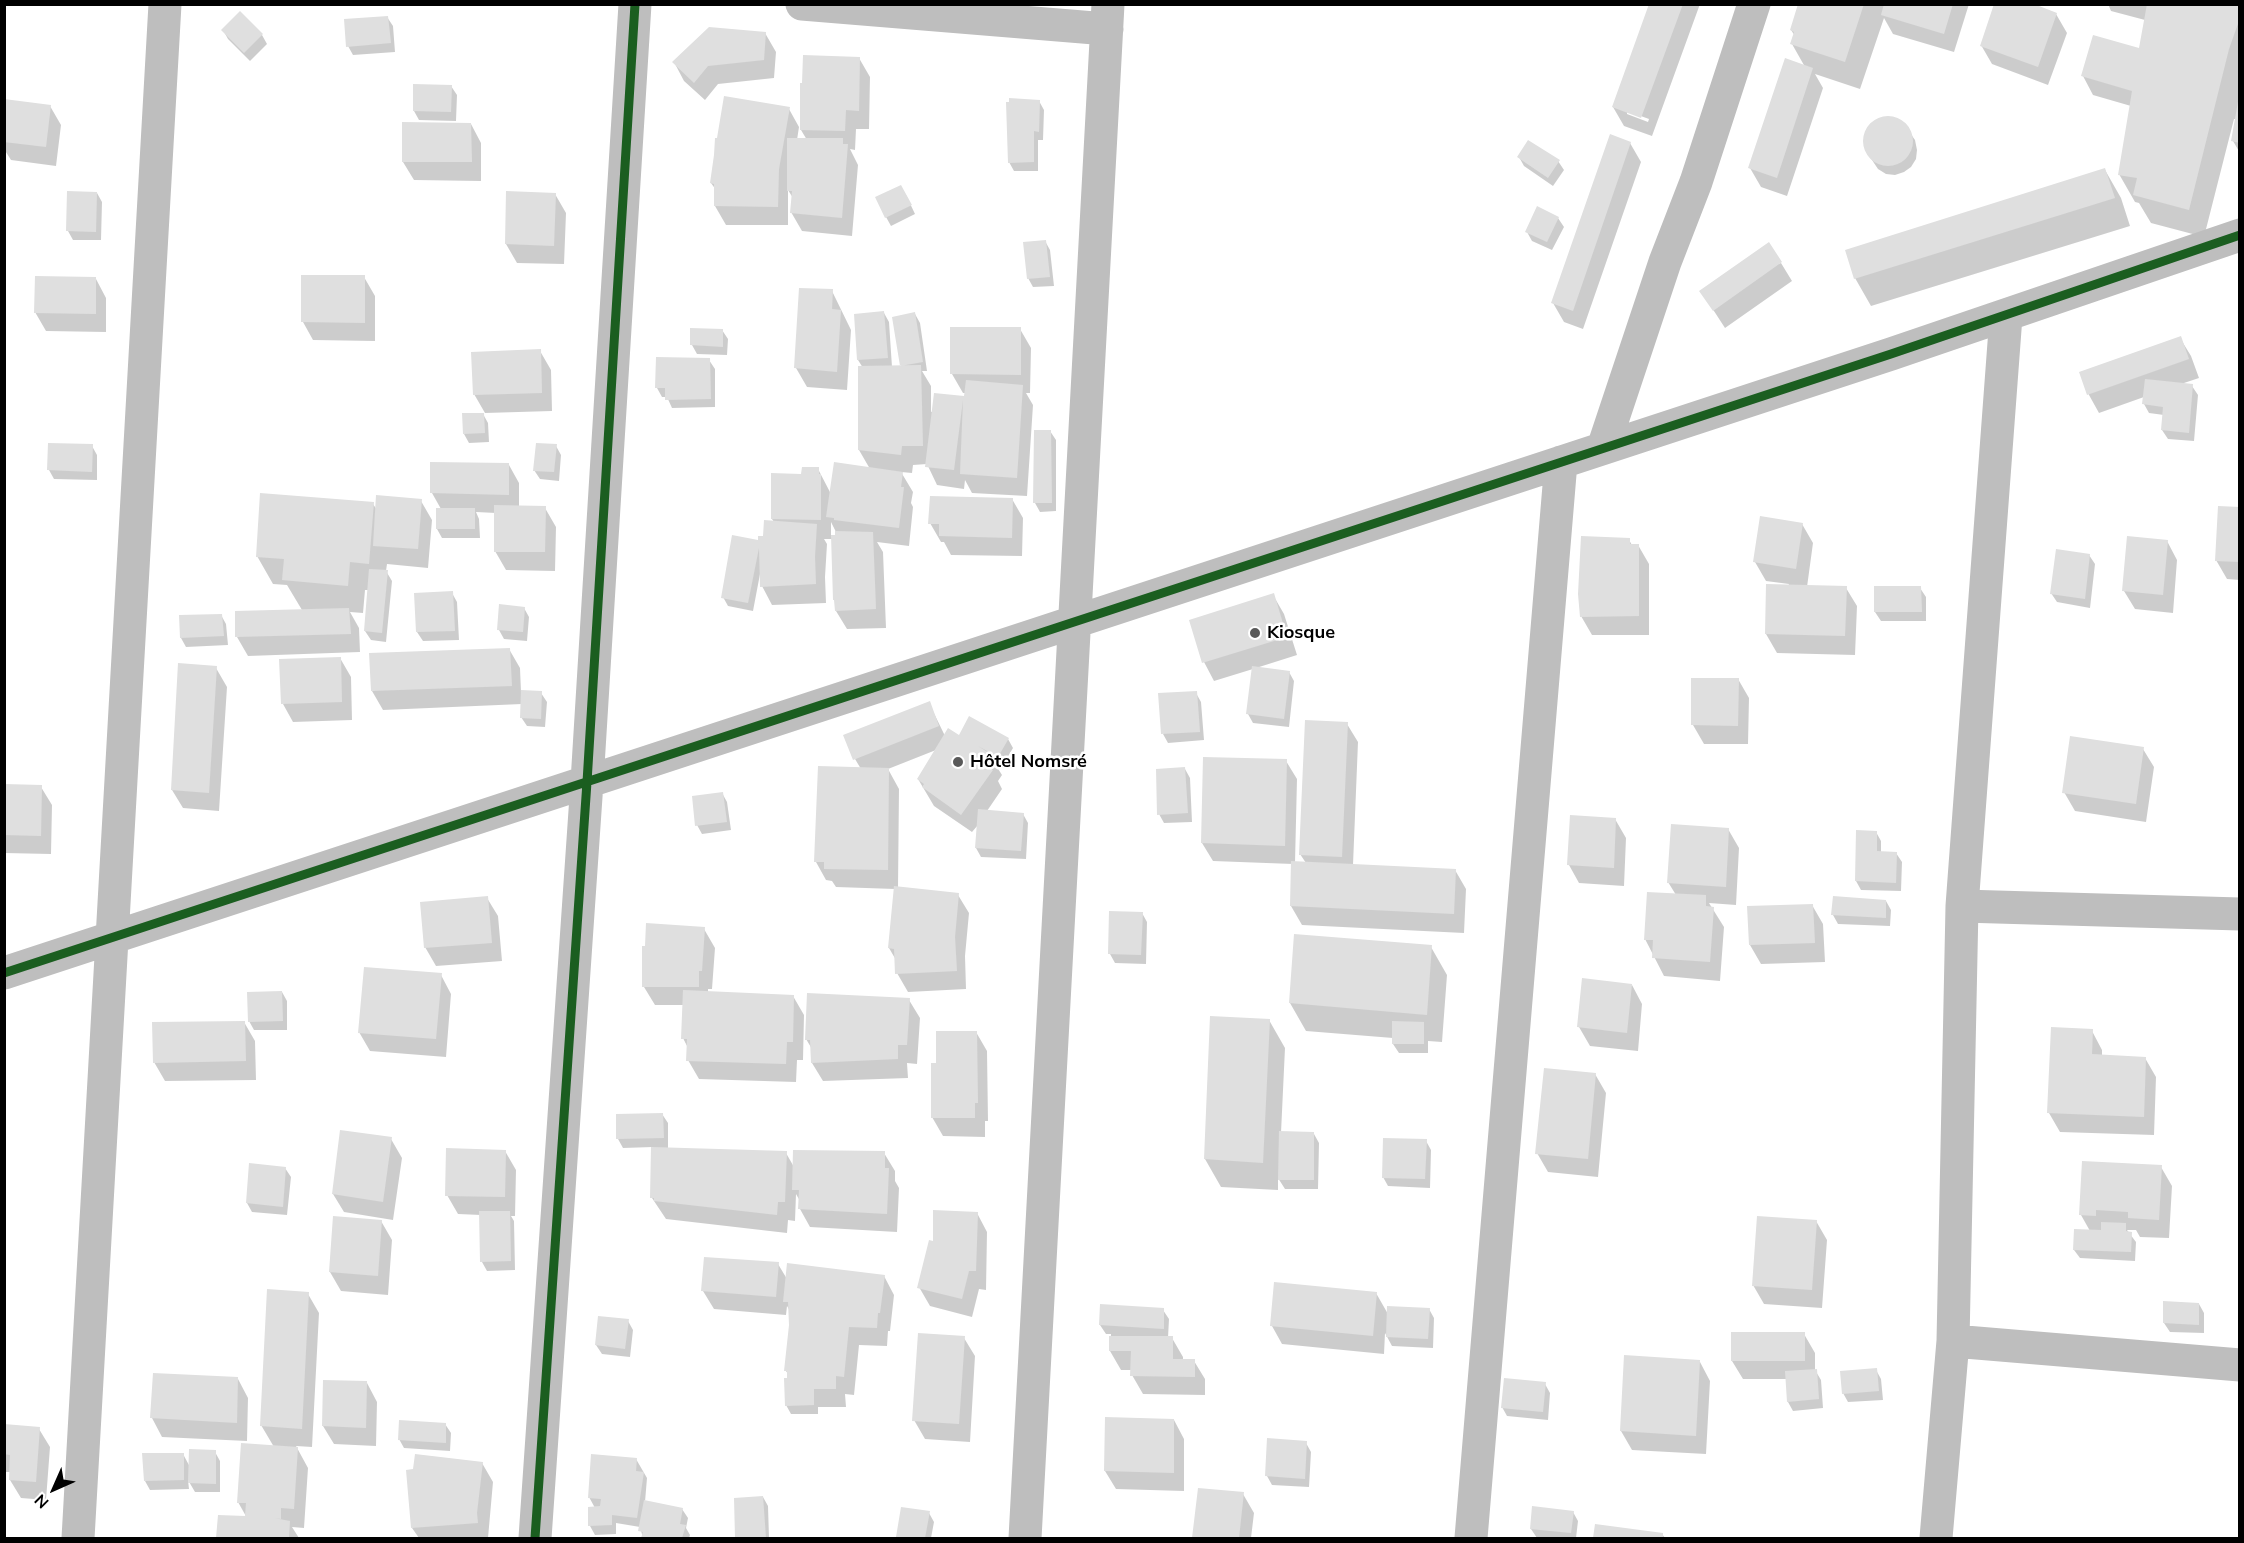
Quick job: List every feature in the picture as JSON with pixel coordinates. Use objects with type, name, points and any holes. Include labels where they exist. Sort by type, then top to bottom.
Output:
[{"type":"street","points":[[78,1539],[165,4]]},
{"type":"street","points":[[535,1539],[587,782],[635,4]]},
{"type":"street","points":[[802,4],[1107,17],[1025,1539]]},
{"type":"street","points":[[1604,448],[1665,262],[1696,182],[1754,4]]},
{"type":"street","points":[[4,973],[2006,316],[2240,235]]},
{"type":"street","points":[[1936,1539],[1953,1341],[1962,906],[2006,316]]},
{"type":"street","points":[[1472,1539],[1561,462]]},
{"type":"street","points":[[1962,906],[2240,914]]},
{"type":"street","points":[[1953,1341],[2240,1365]]},
{"type":"building","points":[[1649,4],[1683,4],[1641,118],[1612,107]]},
{"type":"building","points":[[1798,4],[1864,4],[1845,62],[1790,44],[1794,32],[1790,30]]},
{"type":"building","points":[[1884,4],[1953,4],[1944,34],[1881,15]]},
{"type":"building","points":[[1994,4],[2034,4],[2057,13],[2038,67],[1980,46]]},
{"type":"building","points":[[2147,4],[2240,4],[2240,18],[2229,49],[2189,210],[2133,195],[2137,178],[2118,175],[2132,91],[2081,76],[2093,35],[2139,48]]},
{"type":"building","points":[[240,11],[263,34],[244,53],[221,30]]},
{"type":"building","points":[[388,16],[391,43],[346,47],[344,19]]},
{"type":"building","points":[[709,27],[766,32],[764,60],[708,66],[694,83],[672,62]]},
{"type":"building","points":[[803,55],[860,57],[859,111],[846,110],[845,131],[800,130],[800,83],[802,83]]},
{"type":"building","points":[[1785,58],[1813,68],[1777,178],[1748,168]]},
{"type":"building","points":[[413,84],[452,85],[451,112],[413,111]]},
{"type":"building","points":[[724,96],[790,107],[779,169],[778,207],[714,206],[714,184],[710,183],[715,138],[717,138]]},
{"type":"building","points":[[1009,98],[1040,100],[1039,132],[1034,131],[1034,162],[1008,163],[1006,102],[1009,102]]},
{"type":"building","points":[[4,99],[51,105],[46,147],[4,142]]},
{"type":"building","points":[[2238,102],[2240,102],[2240,143],[2231,141]]},
{"type":"building","points":[[1888,116],[1906,123],[1913,141],[1906,159],[1888,166],[1870,159],[1863,141],[1870,123]]},
{"type":"building","points":[[402,122],[471,123],[472,162],[402,162]]},
{"type":"building","points":[[1610,134],[1631,142],[1573,311],[1551,303]]},
{"type":"building","points":[[787,138],[843,138],[843,144],[848,144],[842,218],[790,213],[792,191],[787,191]]},
{"type":"building","points":[[1528,140],[1560,160],[1548,178],[1517,157]]},
{"type":"building","points":[[2105,168],[2115,198],[1854,279],[1845,250]]},
{"type":"building","points":[[901,185],[912,205],[885,218],[875,197]]},
{"type":"building","points":[[67,191],[97,192],[96,232],[66,231]]},
{"type":"building","points":[[506,191],[556,193],[554,246],[505,244]]},
{"type":"building","points":[[1537,206],[1559,217],[1547,242],[1525,232]]},
{"type":"building","points":[[1046,240],[1050,277],[1027,279],[1023,242]]},
{"type":"building","points":[[1769,242],[1782,262],[1713,311],[1699,291]]},
{"type":"building","points":[[301,275],[365,275],[365,323],[301,322]]},
{"type":"building","points":[[35,276],[96,277],[96,314],[34,313]]},
{"type":"building","points":[[799,288],[833,289],[832,309],[841,310],[837,372],[794,368]]},
{"type":"building","points":[[884,311],[888,358],[857,360],[854,314]]},
{"type":"building","points":[[915,312],[923,362],[900,366],[892,317]]},
{"type":"building","points":[[950,327],[1021,327],[1021,375],[950,374]]},
{"type":"building","points":[[690,328],[723,329],[723,347],[690,345]]},
{"type":"building","points":[[2181,336],[2189,359],[2087,395],[2079,372]]},
{"type":"building","points":[[541,349],[542,393],[473,395],[471,352]]},
{"type":"building","points":[[656,357],[710,358],[711,399],[665,400],[665,388],[655,388]]},
{"type":"building","points":[[921,365],[923,446],[902,446],[901,455],[858,450],[858,366]]},
{"type":"building","points":[[2145,379],[2193,384],[2189,433],[2161,430],[2163,407],[2142,404]]},
{"type":"building","points":[[966,380],[1023,385],[1017,478],[960,474],[963,400],[954,470],[925,467],[934,393],[964,396]]},
{"type":"building","points":[[462,413],[484,413],[485,433],[463,434]]},
{"type":"building","points":[[1034,430],[1051,430],[1052,503],[1033,503]]},
{"type":"building","points":[[48,443],[93,444],[92,472],[47,470]]},
{"type":"building","points":[[536,443],[557,444],[554,472],[533,471]]},
{"type":"building","points":[[430,462],[509,463],[509,495],[430,493]]},
{"type":"building","points":[[834,462],[903,472],[901,487],[904,487],[899,528],[826,517]]},
{"type":"building","points":[[802,467],[819,467],[821,520],[771,519],[771,473],[801,474]]},
{"type":"building","points":[[260,493],[374,502],[369,564],[350,562],[348,586],[282,580],[284,559],[256,557]]},
{"type":"building","points":[[376,495],[422,499],[418,549],[373,546]]},
{"type":"building","points":[[930,496],[1013,498],[1012,538],[939,536],[939,524],[928,524]]},
{"type":"building","points":[[494,505],[546,506],[545,552],[494,552]]},
{"type":"building","points":[[2218,506],[2240,507],[2240,562],[2215,561]]},
{"type":"building","points":[[436,508],[475,508],[475,529],[436,529]]},
{"type":"building","points":[[1760,516],[1803,523],[1796,569],[1753,562]]},
{"type":"building","points":[[764,520],[817,524],[816,584],[760,587],[759,548],[748,603],[721,598],[732,535],[758,540],[758,536],[763,536]]},
{"type":"building","points":[[835,531],[873,532],[876,609],[835,611],[831,535],[835,535]]},
{"type":"building","points":[[1581,536],[1630,538],[1630,544],[1639,544],[1639,616],[1580,617],[1578,594]]},
{"type":"building","points":[[2127,536],[2168,540],[2163,595],[2122,591]]},
{"type":"building","points":[[2056,549],[2090,554],[2085,599],[2050,594]]},
{"type":"building","points":[[369,569],[388,570],[382,633],[364,631]]},
{"type":"building","points":[[1766,584],[1847,586],[1845,636],[1765,634]]},
{"type":"building","points":[[1874,586],[1921,586],[1922,612],[1874,612]]},
{"type":"building","points":[[453,591],[455,631],[416,632],[414,593]]},
{"type":"building","points":[[1274,593],[1287,637],[1202,663],[1189,620]]},
{"type":"building","points":[[499,604],[525,607],[523,632],[497,630]]},
{"type":"building","points":[[349,608],[351,634],[235,637],[235,611]]},
{"type":"building","points":[[222,614],[224,636],[180,638],[179,615]]},
{"type":"building","points":[[510,648],[512,686],[371,691],[369,653]]},
{"type":"building","points":[[341,657],[342,702],[281,704],[279,659]]},
{"type":"building","points":[[178,663],[217,666],[209,793],[171,790]]},
{"type":"building","points":[[1252,666],[1290,671],[1284,719],[1246,714]]},
{"type":"building","points":[[1691,678],[1739,678],[1738,726],[1691,725]]},
{"type":"building","points":[[521,690],[542,691],[541,719],[520,718]]},
{"type":"building","points":[[1197,691],[1200,732],[1161,734],[1158,693]]},
{"type":"building","points":[[930,701],[939,726],[853,760],[843,735]]},
{"type":"building","points":[[969,716],[1009,738],[998,757],[978,746],[992,755],[986,765],[993,770],[961,815],[922,787],[924,784],[917,779],[948,728],[959,735]]},
{"type":"building","points":[[1305,720],[1348,722],[1342,857],[1299,855]]},
{"type":"building","points":[[2070,736],[2144,747],[2136,804],[2062,793]]},
{"type":"building","points":[[1203,757],[1287,759],[1285,846],[1201,843]]},
{"type":"building","points":[[818,766],[889,768],[888,870],[824,869],[824,862],[814,862]]},
{"type":"building","points":[[1185,767],[1188,813],[1157,815],[1156,769]]},
{"type":"building","points":[[4,784],[42,785],[41,836],[4,835]]},
{"type":"building","points":[[723,792],[727,822],[695,826],[692,796]]},
{"type":"building","points":[[978,809],[1024,813],[1021,851],[975,848]]},
{"type":"building","points":[[1570,815],[1616,818],[1614,868],[1567,865]]},
{"type":"building","points":[[1671,824],[1729,828],[1726,887],[1667,883]]},
{"type":"building","points":[[1856,830],[1877,831],[1877,851],[1897,852],[1896,883],[1855,881]]},
{"type":"building","points":[[1291,861],[1456,869],[1454,914],[1290,906]]},
{"type":"building","points":[[894,886],[959,893],[955,937],[957,971],[895,974],[894,949],[888,948]]},
{"type":"building","points":[[1647,892],[1706,895],[1706,906],[1714,907],[1710,962],[1652,958],[1653,940],[1644,940]]},
{"type":"building","points":[[488,896],[492,943],[424,948],[420,902]]},
{"type":"building","points":[[1833,896],[1886,900],[1886,918],[1831,915]]},
{"type":"building","points":[[1813,904],[1815,943],[1749,945],[1747,906]]},
{"type":"building","points":[[1109,911],[1143,912],[1141,955],[1108,954]]},
{"type":"building","points":[[646,923],[705,927],[699,987],[642,987],[642,946],[645,946]]},
{"type":"building","points":[[1294,934],[1432,945],[1427,1015],[1289,1003]]},
{"type":"building","points":[[364,967],[442,973],[436,1039],[358,1033]]},
{"type":"building","points":[[1582,978],[1632,984],[1627,1033],[1577,1027]]},
{"type":"building","points":[[683,990],[794,995],[793,1042],[787,1042],[786,1064],[686,1061],[687,1039],[681,1039]]},
{"type":"building","points":[[282,991],[283,1021],[248,1022],[247,992]]},
{"type":"building","points":[[807,993],[910,998],[907,1045],[898,1045],[898,1059],[811,1063],[810,1040],[805,1040]]},
{"type":"building","points":[[1210,1016],[1270,1019],[1263,1163],[1204,1159]]},
{"type":"building","points":[[245,1021],[246,1061],[153,1063],[152,1022]]},
{"type":"building","points":[[1392,1021],[1424,1022],[1424,1044],[1392,1044]]},
{"type":"building","points":[[2051,1027],[2093,1029],[2092,1054],[2146,1057],[2144,1117],[2047,1113]]},
{"type":"building","points":[[936,1031],[977,1031],[978,1103],[975,1103],[975,1118],[931,1118],[931,1063],[936,1063]]},
{"type":"building","points":[[1544,1068],[1596,1073],[1588,1159],[1535,1154]]},
{"type":"building","points":[[663,1113],[664,1138],[616,1139],[616,1114]]},
{"type":"building","points":[[340,1130],[392,1137],[383,1202],[332,1194]]},
{"type":"building","points":[[1279,1131],[1314,1132],[1314,1180],[1278,1180]]},
{"type":"building","points":[[1383,1138],[1427,1139],[1425,1179],[1382,1178]]},
{"type":"building","points":[[651,1147],[787,1151],[785,1202],[778,1202],[777,1215],[654,1201],[654,1198],[650,1198]]},
{"type":"building","points":[[446,1148],[506,1150],[505,1197],[445,1196]]},
{"type":"building","points":[[793,1150],[885,1151],[885,1168],[889,1168],[887,1214],[798,1209],[799,1190],[792,1190]]},
{"type":"building","points":[[2082,1161],[2162,1165],[2159,1220],[2128,1218],[2128,1212],[2096,1210],[2096,1216],[2079,1215]]},
{"type":"building","points":[[249,1163],[286,1167],[283,1207],[246,1203]]},
{"type":"building","points":[[933,1210],[978,1212],[976,1271],[969,1271],[962,1299],[917,1288],[929,1240],[933,1241]]},
{"type":"building","points":[[479,1211],[510,1211],[511,1261],[480,1262]]},
{"type":"building","points":[[333,1216],[382,1220],[378,1276],[329,1272]]},
{"type":"building","points":[[1757,1216],[1817,1220],[1812,1290],[1752,1286]]},
{"type":"building","points":[[2101,1222],[2126,1223],[2126,1231],[2132,1232],[2131,1252],[2073,1250],[2074,1229],[2101,1230]]},
{"type":"building","points":[[704,1257],[779,1262],[776,1297],[701,1291]]},
{"type":"building","points":[[787,1263],[885,1275],[877,1328],[849,1327],[844,1377],[836,1376],[836,1389],[814,1389],[814,1405],[785,1406],[784,1378],[787,1378],[787,1371],[784,1371],[789,1325],[788,1302],[783,1302]]},
{"type":"building","points":[[1274,1282],[1377,1292],[1373,1336],[1270,1326]]},
{"type":"building","points":[[267,1289],[309,1292],[302,1429],[260,1426]]},
{"type":"building","points":[[2163,1301],[2199,1303],[2199,1325],[2163,1323]]},
{"type":"building","points":[[1100,1304],[1164,1308],[1164,1329],[1099,1325]]},
{"type":"building","points":[[1387,1306],[1430,1308],[1428,1339],[1386,1337]]},
{"type":"building","points":[[598,1316],[629,1319],[625,1349],[595,1345]]},
{"type":"building","points":[[1731,1332],[1805,1332],[1805,1361],[1731,1361]]},
{"type":"building","points":[[918,1333],[965,1336],[959,1424],[912,1421]]},
{"type":"building","points":[[1109,1336],[1173,1336],[1173,1359],[1195,1359],[1195,1377],[1130,1376],[1131,1351],[1109,1351]]},
{"type":"building","points":[[1624,1355],[1700,1360],[1696,1436],[1620,1431]]},
{"type":"building","points":[[1877,1368],[1879,1391],[1842,1394],[1840,1371]]},
{"type":"building","points":[[1817,1369],[1819,1399],[1787,1402],[1785,1371]]},
{"type":"building","points":[[153,1373],[238,1377],[237,1423],[150,1418]]},
{"type":"building","points":[[1504,1378],[1546,1382],[1543,1412],[1501,1408]]},
{"type":"building","points":[[323,1380],[367,1381],[366,1428],[322,1426]]},
{"type":"building","points":[[1105,1417],[1174,1419],[1174,1473],[1104,1471]]},
{"type":"building","points":[[399,1420],[446,1423],[446,1443],[398,1440]]},
{"type":"building","points":[[4,1424],[40,1427],[36,1482],[9,1480],[10,1455],[4,1454]]},
{"type":"building","points":[[1267,1438],[1307,1441],[1305,1479],[1265,1476]]},
{"type":"building","points":[[241,1443],[298,1447],[294,1509],[281,1508],[281,1519],[274,1518],[290,1521],[289,1538],[216,1538],[218,1515],[245,1516],[246,1503],[237,1503]]},
{"type":"building","points":[[189,1449],[216,1450],[216,1484],[188,1483]]},
{"type":"building","points":[[142,1453],[184,1453],[184,1480],[144,1481]]},
{"type":"building","points":[[415,1454],[483,1462],[477,1513],[478,1523],[411,1528],[406,1470],[413,1469]]},
{"type":"building","points":[[591,1454],[637,1458],[636,1471],[644,1472],[637,1518],[612,1515],[612,1525],[588,1526],[588,1507],[600,1506],[601,1499],[588,1498]]},
{"type":"building","points":[[1198,1488],[1244,1492],[1239,1538],[1192,1538]]},
{"type":"building","points":[[763,1496],[766,1538],[735,1538],[734,1498]]},
{"type":"building","points":[[644,1500],[683,1508],[680,1524],[686,1525],[682,1538],[641,1538],[643,1532],[638,1531]]},
{"type":"building","points":[[1532,1506],[1574,1511],[1571,1533],[1530,1529]]},
{"type":"building","points":[[901,1507],[930,1511],[925,1538],[896,1537]]},
{"type":"building","points":[[1595,1524],[1663,1533],[1663,1538],[1593,1538]]},
{"type":"cycle path","points":[[535,1538],[587,782],[635,4]]},
{"type":"cycle path","points":[[4,973],[1891,354],[2240,235]]},
{"type":"place","name":"Kiosque","points":[[1255,633]]},
{"type":"place","name":"Hôtel Nomsré","points":[[958,762]]}]
